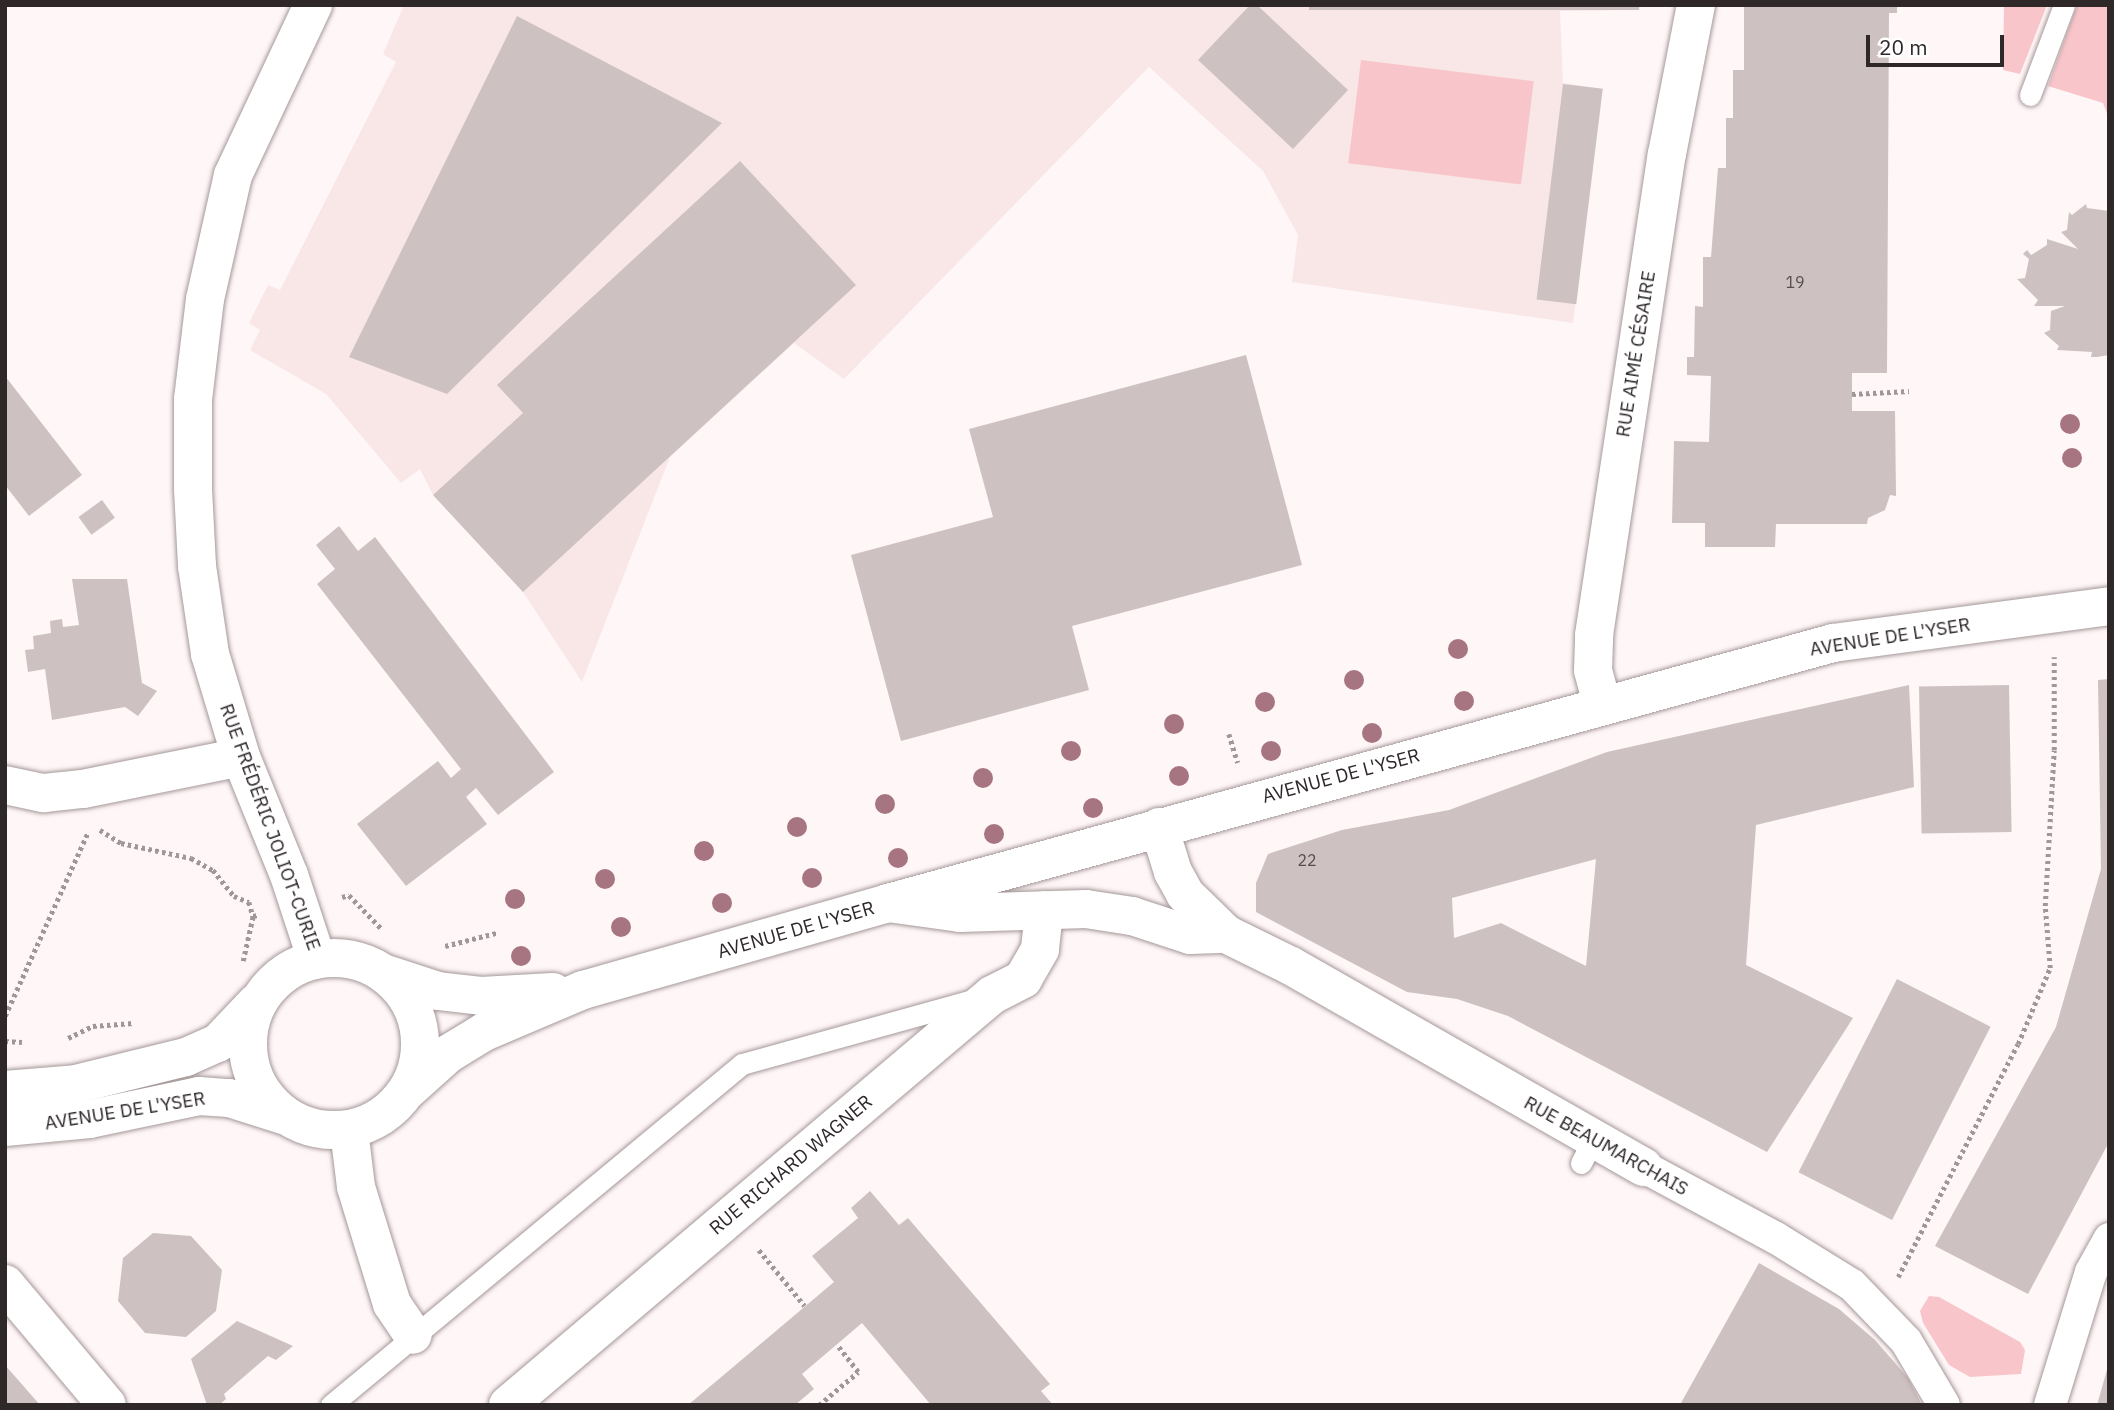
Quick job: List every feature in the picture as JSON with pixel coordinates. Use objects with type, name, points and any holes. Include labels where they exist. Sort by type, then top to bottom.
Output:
[{"type":"street","name":"RUE FRÉDÉRIC JOLIOT-CURIE","points":[[313,5],[233,174],[205,299],[193,399],[197,566],[210,654],[240,758],[302,909],[317,960]]},
{"type":"street","name":"RUE AIMÉ CÉSAIRE","points":[[1602,704],[1593,670],[1594,635],[1667,155],[1696,5]]},
{"type":"street","name":"AVENUE DE L'YSER","points":[[407,1091],[449,1054],[484,1032],[583,990],[888,903],[1602,704],[1833,643],[2109,606]]},
{"type":"street","points":[[5,785],[44,793],[83,789],[240,758]]},
{"type":"street","name":"RUE BEAUMARCHAIS","points":[[1159,827],[1173,872],[1185,894],[1226,934],[1291,966],[1588,1151],[1644,1167],[1798,1251],[1852,1285],[1906,1341],[1944,1405]]},
{"type":"street","name":"RUE BEAUMARCHAIS","points":[[888,903],[960,913],[1098,911],[1132,916],[1190,935],[1226,934]]},
{"type":"street","name":"RUE RICHARD WAGNER","points":[[508,1405],[992,995],[1023,979],[1040,949],[1044,910]]},
{"type":"street","points":[[340,958],[383,973],[402,991],[415,1014],[421,1041],[418,1067],[407,1091],[391,1109],[349,1130],[326,1131],[283,1115],[265,1098],[252,1074],[247,1050],[259,1000],[274,981],[317,960],[340,958]]},
{"type":"street","name":"AVENUE DE L'YSER","points":[[383,973],[438,991],[481,996],[583,990]]},
{"type":"street","name":"AVENUE DE L'YSER","points":[[5,1090],[76,1084],[186,1058],[218,1043],[259,1000]]},
{"type":"street","name":"AVENUE DE L'YSER","points":[[5,1127],[90,1119],[199,1096],[229,1098],[283,1115]]},
{"type":"street","points":[[349,1130],[356,1187],[393,1304],[413,1335]]},
{"type":"street","points":[[2050,1405],[2091,1272],[2109,1239]]},
{"type":"street","points":[[5,1284],[107,1405]]},
{"type":"lane","points":[[2030,95],[2064,5]]},
{"type":"lane","points":[[331,1405],[742,1064],[992,995]]},
{"type":"path","points":[[1852,394],[1909,391]]},
{"type":"path","points":[[1880,1312],[2018,1044],[2050,968],[2045,906],[2054,750],[2054,613]]},
{"type":"path","points":[[5,1016],[91,825],[121,843],[191,858],[213,870],[234,896],[249,902],[253,916],[251,936],[240,965]]},
{"type":"path","points":[[253,916],[302,909],[349,895],[377,926],[389,931]]},
{"type":"path","points":[[436,949],[496,933]]},
{"type":"path","points":[[65,1040],[93,1026],[118,1021],[141,1024]]},
{"type":"path","points":[[5,1041],[29,1042]]},
{"type":"path","points":[[730,1215],[805,1306]]},
{"type":"path","points":[[820,1405],[858,1372],[837,1345]]},
{"type":"shaded area","points":[[404,5],[1642,5],[1639,10],[1560,11],[1563,83],[1603,89],[1573,323],[1292,282],[1298,235],[1263,171],[1149,67],[844,379],[794,343],[670,457],[582,682],[523,592],[433,495],[420,469],[401,483],[326,394],[250,350],[260,330],[249,323],[268,285],[280,290],[396,62],[383,54]]},
{"type":"shaded area","points":[[2004,5],[2047,5],[2020,74],[2003,70]]},
{"type":"shaded area","points":[[2077,5],[2109,5],[2109,119],[2103,103],[2048,86]]},
{"type":"shaded area","points":[[1361,60],[1534,81],[1521,184],[1348,163]]},
{"type":"shaded area","points":[[1929,1296],[1939,1297],[2020,1342],[2025,1350],[2021,1374],[1970,1377],[1949,1365],[1923,1323],[1920,1311]]},
{"type":"building","points":[[1250,5],[1257,5],[1348,90],[1293,149],[1198,60]]},
{"type":"building","points":[[1309,5],[1639,5],[1639,10],[1309,10]]},
{"type":"building","points":[[1744,5],[1897,5],[1897,13],[1889,13],[1887,373],[1852,373],[1852,411],[1895,411],[1896,496],[1890,495],[1885,510],[1868,518],[1867,524],[1776,524],[1775,547],[1705,547],[1705,523],[1672,523],[1674,441],[1709,442],[1711,376],[1687,375],[1687,357],[1694,357],[1695,306],[1703,307],[1703,257],[1711,257],[1718,168],[1726,168],[1726,118],[1733,118],[1733,70],[1744,70]]},
{"type":"building","points":[[517,16],[722,123],[447,394],[349,357]]},
{"type":"building","points":[[1563,84],[1603,89],[1576,304],[1537,299]]},
{"type":"building","points":[[740,161],[856,285],[523,592],[433,495],[523,413],[497,385]]},
{"type":"building","points":[[2086,204],[2087,208],[2109,211],[2109,355],[2097,357],[2091,357],[2092,352],[2057,350],[2059,346],[2044,333],[2050,330],[2051,311],[2065,306],[2034,306],[2038,300],[2017,279],[2025,278],[2029,259],[2023,254],[2027,250],[2031,255],[2047,245],[2047,239],[2078,249],[2061,232],[2067,230],[2069,212],[2072,215]]},
{"type":"building","points":[[1246,355],[1302,565],[1072,626],[1089,690],[901,741],[851,555],[993,517],[969,429]]},
{"type":"building","points":[[5,376],[82,475],[29,516],[5,485]]},
{"type":"building","points":[[102,500],[115,518],[91,535],[79,517]]},
{"type":"building","points":[[339,526],[358,551],[375,537],[554,772],[498,815],[476,788],[466,797],[487,824],[406,886],[357,824],[438,761],[451,778],[461,769],[317,584],[335,569],[316,545]]},
{"type":"building","points":[[72,579],[127,579],[142,683],[157,691],[138,716],[125,707],[52,720],[45,669],[28,672],[25,650],[34,649],[33,636],[51,633],[50,621],[62,619],[63,627],[79,625]]},
{"type":"building","points":[[2109,679],[2109,1142],[2028,1294],[1935,1246],[2056,1027],[2101,869],[2098,680]]},
{"type":"building","points":[[1909,685],[1914,787],[1756,825],[1746,965],[1853,1018],[1767,1152],[1508,1016],[1457,999],[1407,992],[1256,912],[1256,883],[1268,854],[1342,830],[1449,810],[1607,752]],"holes":[[[1596,859],[1586,966],[1501,923],[1454,938],[1452,898]]]},
{"type":"building","points":[[2009,685],[2012,832],[1922,834],[1919,687]]},
{"type":"building","points":[[1897,979],[1991,1027],[1892,1220],[1798,1172]]},
{"type":"building","points":[[870,1191],[899,1225],[908,1218],[1050,1384],[1041,1391],[1053,1405],[931,1405],[862,1323],[802,1374],[814,1389],[795,1405],[688,1405],[834,1282],[812,1256],[858,1218],[851,1208]]},
{"type":"building","points":[[153,1233],[191,1236],[222,1270],[216,1311],[186,1337],[145,1333],[118,1301],[123,1258]]},
{"type":"building","points":[[1759,1263],[1839,1309],[1875,1340],[1908,1378],[1922,1405],[1681,1403]]},
{"type":"building","points":[[237,1321],[293,1346],[276,1360],[268,1356],[224,1394],[226,1399],[219,1405],[207,1405],[191,1359]]},
{"type":"building","points":[[5,1365],[40,1405],[5,1405]]},
{"type":"building","points":[[2108,1366],[2109,1405],[2097,1405]]}]
